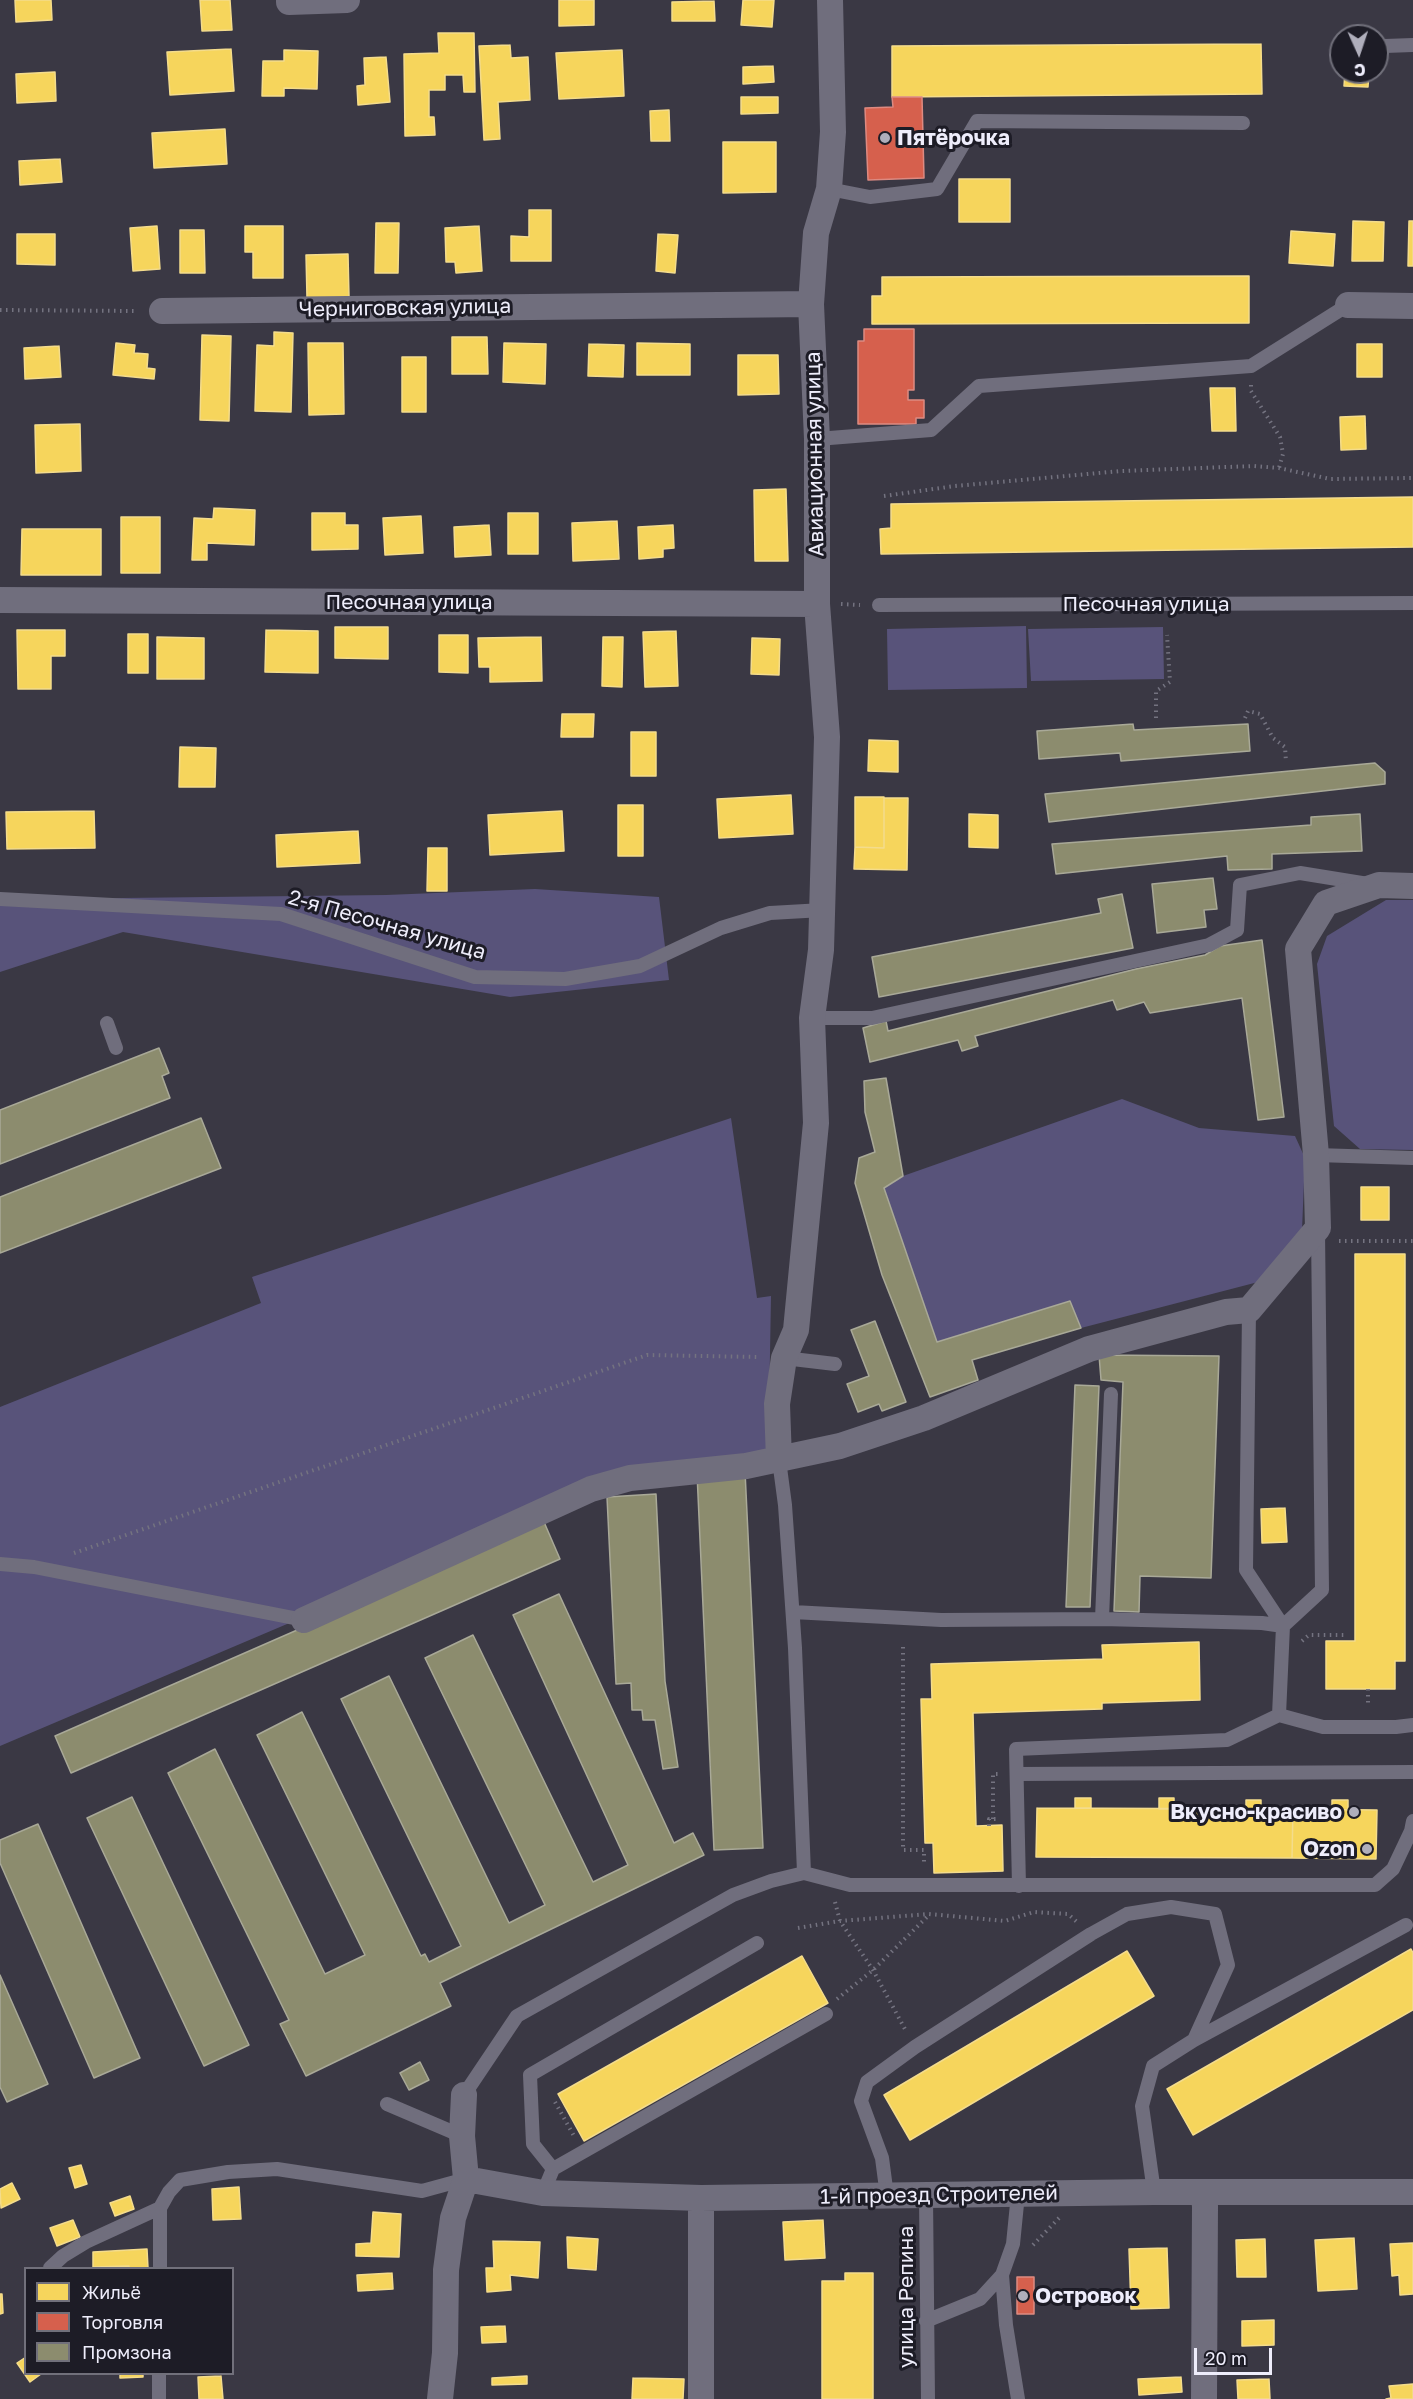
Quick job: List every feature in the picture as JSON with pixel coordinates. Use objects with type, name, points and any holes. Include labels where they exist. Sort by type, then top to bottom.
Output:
[{"type":"street","points":[[289,0],[289,2],[347,0]]},
{"type":"street","name":"Авиационная улица","points":[[779,1460],[777,1404],[784,1358],[796,1330],[816,1123],[812,1017],[821,950],[827,737],[817,604],[817,439],[811,304],[816,233],[829,189],[833,132],[830,0]]},
{"type":"street","name":"Черниговская улица","points":[[162,311],[811,304]]},
{"type":"street","points":[[1348,305],[1413,306]]},
{"type":"street","name":"Песочная улица","points":[[0,600],[817,604]]},
{"type":"street","points":[[304,1620],[591,1489],[630,1478],[779,1460],[840,1446],[924,1418],[1089,1348],[1226,1312],[1249,1310],[1328,1234],[1316,1155],[1298,949],[1326,903],[1379,885],[1413,886]]},
{"type":"street","points":[[440,2399],[445,2353],[446,2270],[453,2218],[466,2179],[462,2136],[464,2095]]},
{"type":"street","name":"1-й проезд Строителей","points":[[466,2179],[543,2193],[701,2199],[1154,2192],[1413,2192]]},
{"type":"street","points":[[1203,2192],[1205,2228],[1204,2399]]},
{"type":"street","points":[[700,2399],[701,2199]]},
{"type":"lane","points":[[1389,46],[1413,45]]},
{"type":"lane","points":[[829,189],[870,197],[937,189],[977,121],[1243,123]]},
{"type":"lane","points":[[817,439],[931,430],[979,386],[1251,366],[1348,305]]},
{"type":"lane","name":"Песочная улица","points":[[879,605],[1413,603]]},
{"type":"lane","points":[[812,1017],[872,1018],[1209,945],[1237,930],[1240,885],[1300,873],[1379,885]]},
{"type":"lane","name":"2-я Песочная улица","points":[[0,899],[280,914],[475,977],[565,980],[640,966],[721,928],[770,912],[823,910]]},
{"type":"lane","points":[[107,1023],[116,1048]]},
{"type":"lane","points":[[1316,1155],[1413,1158]]},
{"type":"lane","points":[[1283,1626],[1322,1590],[1328,1234]]},
{"type":"lane","points":[[1249,1310],[1246,1570],[1283,1626],[1279,1715]]},
{"type":"lane","points":[[784,1358],[835,1364]]},
{"type":"lane","points":[[1102,1619],[1111,1394]]},
{"type":"lane","points":[[779,1460],[785,1505],[793,1612],[804,1873]]},
{"type":"lane","points":[[0,1564],[34,1567],[304,1620]]},
{"type":"lane","points":[[793,1612],[941,1620],[1102,1619],[1262,1623],[1283,1626]]},
{"type":"lane","points":[[1019,1886],[1016,1749],[1227,1740],[1279,1715],[1323,1727],[1413,1725]]},
{"type":"lane","points":[[1017,1774],[1413,1772]]},
{"type":"lane","points":[[464,2095],[517,2016],[733,1895],[771,1881],[804,1873],[850,1885],[1375,1885],[1392,1869],[1411,1831],[1413,1821]]},
{"type":"lane","points":[[887,2196],[882,2158],[861,2101],[867,2082],[915,2047],[1091,1934],[1127,1914],[1171,1907],[1215,1914],[1228,1965],[1194,2040]]},
{"type":"lane","points":[[1154,2192],[1142,2106],[1153,2066],[1194,2040],[1406,1925]]},
{"type":"lane","points":[[553,2169],[533,2144],[530,2075],[757,1943]]},
{"type":"lane","points":[[543,2193],[553,2169],[826,2014]]},
{"type":"lane","points":[[387,2104],[462,2136]]},
{"type":"lane","points":[[160,2267],[160,2208],[169,2192],[180,2180],[228,2172],[277,2169],[422,2191],[466,2179]]},
{"type":"lane","points":[[926,2321],[980,2299],[1002,2275],[1013,2244],[1018,2194]]},
{"type":"lane","name":"улица Репина","points":[[926,2195],[928,2399]]},
{"type":"lane","points":[[51,2267],[63,2256],[86,2242],[160,2208]]},
{"type":"lane","points":[[1002,2275],[1006,2325],[1018,2399]]},
{"type":"lane","points":[[159,2375],[159,2399]]},
{"type":"path","points":[[0,310],[162,311]]},
{"type":"path","points":[[1251,366],[1251,391],[1280,437],[1283,454],[1279,468]]},
{"type":"path","points":[[884,496],[955,486],[1121,471],[1254,466],[1279,468],[1330,479],[1413,478]]},
{"type":"path","points":[[817,604],[879,605]]},
{"type":"path","points":[[1156,718],[1156,691],[1170,682],[1167,635]]},
{"type":"path","points":[[1245,718],[1248,711],[1260,714],[1273,738],[1285,747],[1286,762]]},
{"type":"path","points":[[1328,1234],[1413,1241]]},
{"type":"path","points":[[34,1567],[647,1355],[784,1358]]},
{"type":"path","points":[[1294,1649],[1309,1635],[1347,1635]]},
{"type":"path","points":[[903,1647],[903,1850],[924,1850]]},
{"type":"path","points":[[1368,1689],[1368,1704]]},
{"type":"path","points":[[989,1826],[989,1819],[1005,1819]]},
{"type":"path","points":[[834,1881],[835,1903],[840,1921],[873,1970],[910,2040]]},
{"type":"path","points":[[798,1929],[840,1921],[929,1914],[1005,1921],[1034,1912],[1068,1914]]},
{"type":"path","points":[[837,2000],[873,1970],[929,1914]]},
{"type":"path","points":[[555,2102],[573,2134]]},
{"type":"path","points":[[1029,2249],[1065,2212]]},
{"type":"shaded area","points":[[1026,626],[1027,688],[888,690],[887,629]]},
{"type":"shaded area","points":[[1163,627],[1164,679],[1031,681],[1028,629]]},
{"type":"shaded area","points":[[535,889],[659,897],[669,980],[510,997],[123,932],[0,972],[0,903],[122,898],[386,895]]},
{"type":"shaded area","points":[[1386,900],[1413,900],[1413,1150],[1360,1149],[1334,1126],[1317,964],[1327,936]]},
{"type":"shaded area","points":[[1122,1099],[1199,1128],[1295,1136],[1305,1158],[1302,1230],[1262,1281],[1081,1328],[1070,1301],[937,1342],[884,1188],[903,1176]]},
{"type":"shaded area","points":[[731,1118],[757,1298],[771,1296],[768,1469],[600,1491],[0,1746],[0,1407],[261,1303],[252,1277]]},
{"type":"building: Жильё","points":[[15,0],[51,0],[52,20],[16,22]]},
{"type":"building: Жильё","points":[[200,0],[230,0],[232,30],[202,31]]},
{"type":"building: Жильё","points":[[559,0],[594,0],[594,25],[559,26]]},
{"type":"building: Жильё","points":[[743,0],[774,0],[772,27],[741,25]]},
{"type":"building: Жильё","points":[[714,1],[715,21],[672,21],[672,2]]},
{"type":"building: Жильё","points":[[438,33],[474,33],[475,92],[464,92],[463,75],[445,75],[445,90],[429,90],[429,117],[434,117],[435,135],[405,136],[404,54],[439,53]]},
{"type":"building: Жильё","points":[[1261,44],[1262,94],[892,97],[892,46]]},
{"type":"building: Жильё","points":[[510,45],[511,58],[528,57],[530,100],[498,102],[500,139],[484,140],[479,46]]},
{"type":"building: Жильё","points":[[231,49],[234,91],[170,95],[167,52]]},
{"type":"building: Жильё","points":[[284,50],[318,51],[317,89],[284,88],[284,96],[262,96],[263,61],[284,61]]},
{"type":"building: Жильё","points":[[622,50],[624,96],[559,99],[556,53]]},
{"type":"building: Жильё","points":[[386,57],[390,102],[358,105],[357,86],[365,85],[364,58]]},
{"type":"building: Жильё","points":[[773,66],[774,82],[743,84],[743,67]]},
{"type":"building: Жильё","points":[[55,72],[56,101],[17,103],[16,74]]},
{"type":"building: Жильё","points":[[1344,84],[1368,84],[1368,87],[1344,86]]},
{"type":"building: Жильё","points":[[741,97],[778,97],[778,113],[741,114]]},
{"type":"building: Жильё","points":[[669,110],[670,141],[651,141],[650,111]]},
{"type":"building: Жильё","points":[[225,129],[227,164],[154,168],[152,133]]},
{"type":"building: Жильё","points":[[723,142],[776,142],[776,192],[723,193]]},
{"type":"building: Жильё","points":[[60,159],[62,182],[20,185],[19,161]]},
{"type":"building: Жильё","points":[[959,179],[1010,179],[1010,222],[959,222]]},
{"type":"building: Жильё","points":[[529,210],[551,210],[551,261],[511,261],[511,236],[529,237]]},
{"type":"building: Жильё","points":[[1353,221],[1384,222],[1383,261],[1352,261]]},
{"type":"building: Жильё","points":[[1409,221],[1413,221],[1413,266],[1408,266]]},
{"type":"building: Жильё","points":[[376,223],[399,223],[398,273],[375,273]]},
{"type":"building: Жильё","points":[[157,226],[160,269],[133,271],[130,228]]},
{"type":"building: Жильё","points":[[245,226],[283,226],[283,278],[253,278],[253,252],[245,252]]},
{"type":"building: Жильё","points":[[479,226],[482,271],[456,273],[455,262],[446,262],[445,228]]},
{"type":"building: Жильё","points":[[180,230],[204,230],[205,273],[180,273]]},
{"type":"building: Жильё","points":[[1291,231],[1335,234],[1333,266],[1289,263]]},
{"type":"building: Жильё","points":[[17,234],[55,234],[55,265],[17,264]]},
{"type":"building: Жильё","points":[[658,234],[678,235],[675,273],[656,271]]},
{"type":"building: Жильё","points":[[348,254],[349,297],[307,298],[306,255]]},
{"type":"building: Жильё","points":[[1249,276],[1249,323],[872,324],[872,296],[882,296],[882,277]]},
{"type":"building: Жильё","points":[[274,332],[293,333],[291,412],[255,411],[257,345],[274,346]]},
{"type":"building: Жильё","points":[[202,335],[231,336],[229,421],[200,420]]},
{"type":"building: Жильё","points":[[452,337],[487,337],[488,374],[452,374]]},
{"type":"building: Жильё","points":[[116,343],[135,345],[134,353],[148,354],[147,368],[155,369],[154,379],[113,375]]},
{"type":"building: Жильё","points":[[308,343],[343,343],[344,414],[309,415]]},
{"type":"building: Жильё","points":[[504,343],[546,344],[545,384],[503,382]]},
{"type":"building: Жильё","points":[[637,343],[690,344],[690,375],[637,375]]},
{"type":"building: Жильё","points":[[589,344],[624,345],[623,377],[588,376]]},
{"type":"building: Жильё","points":[[1357,344],[1382,344],[1382,377],[1357,377]]},
{"type":"building: Жильё","points":[[59,346],[61,377],[25,379],[24,348]]},
{"type":"building: Жильё","points":[[738,355],[778,355],[779,394],[738,395]]},
{"type":"building: Жильё","points":[[402,357],[426,357],[426,412],[402,412]]},
{"type":"building: Жильё","points":[[1210,388],[1235,388],[1236,431],[1212,431]]},
{"type":"building: Жильё","points":[[1365,416],[1366,449],[1341,450],[1340,417]]},
{"type":"building: Жильё","points":[[80,424],[81,471],[36,473],[35,425]]},
{"type":"building: Жильё","points":[[786,489],[788,561],[755,561],[754,490]]},
{"type":"building: Жильё","points":[[1413,497],[1413,547],[881,554],[880,529],[891,528],[891,504]]},
{"type":"building: Жильё","points":[[214,508],[255,510],[254,545],[207,543],[207,560],[192,560],[194,518],[213,519]]},
{"type":"building: Жильё","points":[[312,513],[345,513],[345,525],[358,525],[358,549],[312,550]]},
{"type":"building: Жильё","points":[[508,513],[538,513],[538,554],[508,554]]},
{"type":"building: Жильё","points":[[421,516],[423,553],[385,555],[383,518]]},
{"type":"building: Жильё","points":[[121,517],[160,517],[160,573],[121,573]]},
{"type":"building: Жильё","points":[[617,521],[619,559],[573,561],[572,523]]},
{"type":"building: Жильё","points":[[489,525],[491,555],[455,557],[454,527]]},
{"type":"building: Жильё","points":[[673,525],[674,548],[663,549],[663,557],[639,559],[638,527]]},
{"type":"building: Жильё","points":[[22,529],[101,529],[101,575],[21,575]]},
{"type":"building: Жильё","points":[[335,627],[388,627],[388,659],[335,658]]},
{"type":"building: Жильё","points":[[17,630],[65,630],[65,656],[51,656],[51,689],[18,689]]},
{"type":"building: Жильё","points":[[266,630],[318,631],[318,673],[265,672]]},
{"type":"building: Жильё","points":[[676,631],[678,686],[645,687],[643,632]]},
{"type":"building: Жильё","points":[[128,634],[148,634],[148,673],[128,673]]},
{"type":"building: Жильё","points":[[439,635],[468,635],[468,673],[439,672]]},
{"type":"building: Жильё","points":[[157,637],[204,638],[204,679],[157,679]]},
{"type":"building: Жильё","points":[[541,637],[542,681],[490,682],[490,667],[479,667],[478,638]]},
{"type":"building: Жильё","points":[[603,637],[623,637],[622,687],[602,686]]},
{"type":"building: Жильё","points":[[752,638],[780,639],[779,675],[751,674]]},
{"type":"building: Жильё","points":[[562,714],[594,714],[593,737],[561,737]]},
{"type":"building: Жильё","points":[[631,732],[656,732],[656,776],[631,776]]},
{"type":"building: Жильё","points":[[869,740],[898,741],[898,772],[868,771]]},
{"type":"building: Жильё","points":[[180,747],[216,748],[215,787],[179,787]]},
{"type":"building: Жильё","points":[[791,795],[793,834],[719,838],[717,799]]},
{"type":"building: Жильё","points":[[855,797],[884,797],[884,848],[855,847]]},
{"type":"building: Жильё","points":[[884,798],[908,798],[907,870],[854,869],[855,847],[884,848]]},
{"type":"building: Жильё","points":[[618,805],[643,805],[643,856],[618,856]]},
{"type":"building: Жильё","points":[[94,811],[95,848],[7,849],[6,812]]},
{"type":"building: Жильё","points":[[562,811],[564,851],[490,855],[488,815]]},
{"type":"building: Жильё","points":[[969,814],[998,815],[998,848],[969,847]]},
{"type":"building: Жильё","points":[[358,831],[360,863],[277,867],[276,835]]},
{"type":"building: Жильё","points":[[428,848],[447,848],[447,891],[427,891]]},
{"type":"building: Жильё","points":[[1361,1187],[1389,1187],[1389,1220],[1361,1220]]},
{"type":"building: Жильё","points":[[1355,1254],[1405,1254],[1405,1661],[1395,1661],[1395,1689],[1326,1689],[1326,1641],[1355,1641]]},
{"type":"building: Жильё","points":[[1285,1508],[1287,1542],[1262,1543],[1261,1509]]},
{"type":"building: Жильё","points":[[1199,1642],[1200,1700],[1102,1703],[1102,1709],[973,1713],[976,1826],[1002,1825],[1003,1871],[934,1873],[933,1843],[925,1843],[921,1699],[932,1699],[931,1664],[1103,1659],[1102,1645]]},
{"type":"building: Жильё","points":[[1075,1798],[1091,1798],[1091,1808],[1075,1808]]},
{"type":"building: Жильё","points":[[1159,1798],[1174,1798],[1174,1809],[1159,1809]]},
{"type":"building: Жильё","points":[[1246,1800],[1261,1800],[1261,1809],[1246,1809]]},
{"type":"building: Жильё","points":[[1332,1800],[1348,1800],[1348,1810],[1332,1809]]},
{"type":"building: Жильё","points":[[1037,1808],[1293,1809],[1292,1858],[1036,1857]]},
{"type":"building: Жильё","points":[[1293,1809],[1377,1810],[1376,1859],[1292,1858]]},
{"type":"building: Жильё","points":[[1411,1949],[1413,1953],[1413,2010],[1193,2135],[1167,2089]]},
{"type":"building: Жильё","points":[[1127,1951],[1154,1996],[910,2140],[884,2095]]},
{"type":"building: Жильё","points":[[802,1956],[828,2003],[584,2141],[558,2094]]},
{"type":"building: Жильё","points":[[81,2165],[87,2184],[75,2188],[69,2168]]},
{"type":"building: Жильё","points":[[12,2183],[20,2199],[1,2208],[0,2189]]},
{"type":"building: Жильё","points":[[239,2187],[241,2219],[213,2220],[212,2189]]},
{"type":"building: Жильё","points":[[130,2196],[134,2209],[115,2216],[110,2203]]},
{"type":"building: Жильё","points":[[373,2212],[401,2214],[399,2257],[356,2256],[356,2244],[371,2243]]},
{"type":"building: Жильё","points":[[73,2220],[80,2237],[57,2246],[50,2228]]},
{"type":"building: Жильё","points":[[823,2220],[825,2258],[785,2260],[783,2222]]},
{"type":"building: Жильё","points":[[567,2237],[598,2239],[596,2270],[568,2268]]},
{"type":"building: Жильё","points":[[1354,2238],[1357,2289],[1318,2291],[1315,2240]]},
{"type":"building: Жильё","points":[[1265,2239],[1266,2277],[1237,2277],[1236,2240]]},
{"type":"building: Жильё","points":[[493,2241],[540,2242],[538,2278],[510,2275],[511,2290],[487,2292],[486,2268],[494,2268]]},
{"type":"building: Жильё","points":[[1413,2243],[1413,2294],[1400,2295],[1399,2275],[1392,2276],[1390,2244]]},
{"type":"building: Жильё","points":[[1167,2248],[1169,2308],[1131,2309],[1129,2249]]},
{"type":"building: Жильё","points":[[147,2249],[148,2267],[93,2267],[93,2252]]},
{"type":"building: Жильё","points":[[392,2273],[393,2289],[358,2291],[357,2275]]},
{"type":"building: Жильё","points":[[845,2273],[873,2273],[873,2399],[822,2399],[822,2281],[845,2281]]},
{"type":"building: Жильё","points":[[0,2294],[2,2294],[3,2313],[0,2314]]},
{"type":"building: Жильё","points":[[1274,2320],[1274,2345],[1242,2346],[1242,2321]]},
{"type":"building: Жильё","points":[[505,2326],[506,2342],[482,2343],[481,2327]]},
{"type":"building: Жильё","points":[[24,2358],[24,2373],[17,2363]]},
{"type":"building: Жильё","points":[[25,2375],[40,2375],[30,2382]]},
{"type":"building: Жильё","points":[[120,2375],[143,2375],[143,2377],[120,2378]]},
{"type":"building: Жильё","points":[[221,2376],[223,2399],[199,2399],[198,2377]]},
{"type":"building: Жильё","points":[[527,2376],[527,2384],[492,2385],[492,2378]]},
{"type":"building: Жильё","points":[[1181,2377],[1182,2392],[1139,2395],[1138,2379]]},
{"type":"building: Жильё","points":[[633,2378],[684,2379],[683,2399],[632,2399]]},
{"type":"building: Жильё","points":[[1269,2379],[1270,2399],[1238,2399],[1237,2380]]},
{"type":"building: Жильё","points":[[1413,2384],[1413,2399],[1386,2399],[1391,2398],[1389,2386]]},
{"type":"building: Торговля","points":[[892,97],[922,97],[924,178],[868,180],[865,108],[893,107]]},
{"type":"building: Торговля","points":[[864,329],[914,329],[914,390],[908,390],[908,400],[924,400],[924,418],[916,418],[916,424],[858,424],[858,341],[864,341]]},
{"type":"building: Торговля","points":[[1017,2277],[1034,2277],[1034,2314],[1017,2314]]},
{"type":"building: Промзона","points":[[1133,724],[1134,730],[1248,724],[1250,751],[1121,761],[1120,753],[1039,759],[1037,731]]},
{"type":"building: Промзона","points":[[1375,763],[1385,772],[1385,784],[1049,822],[1045,794]]},
{"type":"building: Промзона","points":[[1360,814],[1362,851],[1272,854],[1272,869],[1228,870],[1227,856],[1056,874],[1052,844],[1311,825],[1311,817]]},
{"type":"building: Промзона","points":[[1213,878],[1217,909],[1204,910],[1206,927],[1157,933],[1152,884]]},
{"type":"building: Промзона","points":[[1122,894],[1133,948],[879,997],[872,957],[1101,913],[1098,899]]},
{"type":"building: Промзона","points":[[1262,940],[1284,1117],[1258,1120],[1242,998],[1150,1013],[1144,1002],[1117,1010],[1113,1000],[975,1036],[978,1046],[962,1051],[958,1040],[870,1062],[863,1028],[886,1021],[888,1031],[1136,969],[1205,955],[1220,946]]},
{"type":"building: Промзона","points":[[159,1048],[169,1073],[162,1076],[170,1098],[0,1164],[0,1110]]},
{"type":"building: Промзона","points":[[886,1078],[903,1176],[884,1188],[937,1342],[1070,1301],[1081,1328],[972,1360],[978,1380],[930,1397],[882,1275],[855,1183],[859,1158],[875,1152],[865,1112],[864,1081]]},
{"type":"building: Промзона","points":[[201,1118],[221,1168],[0,1253],[0,1197]]},
{"type":"building: Промзона","points":[[875,1321],[906,1402],[882,1411],[879,1404],[858,1412],[847,1384],[869,1376],[851,1330]]},
{"type":"building: Промзона","points":[[1099,1355],[1219,1356],[1211,1578],[1140,1576],[1139,1612],[1114,1611],[1123,1382],[1101,1380]]},
{"type":"building: Промзона","points":[[1075,1385],[1099,1386],[1090,1607],[1066,1607]]},
{"type":"building: Промзона","points":[[745,1471],[763,1848],[714,1850],[697,1473]]},
{"type":"building: Промзона","points":[[656,1494],[665,1681],[678,1767],[663,1769],[655,1720],[643,1720],[642,1710],[632,1710],[631,1683],[616,1684],[607,1497]]},
{"type":"building: Промзона","points":[[544,1522],[560,1559],[71,1773],[55,1736]]},
{"type":"building: Промзона","points":[[559,1594],[674,1843],[693,1833],[704,1855],[440,1983],[451,2006],[306,2076],[280,2024],[289,2020],[168,1773],[215,1749],[325,1974],[365,1955],[257,1735],[302,1712],[421,1956],[425,1954],[429,1962],[461,1946],[341,1699],[389,1676],[509,1923],[545,1905],[425,1658],[473,1635],[593,1882],[628,1865],[513,1615]]},
{"type":"building: Промзона","points":[[132,1797],[249,2045],[204,2066],[87,1818]]},
{"type":"building: Промзона","points":[[38,1824],[140,2058],[94,2078],[0,1863],[0,1840]]},
{"type":"building: Промзона","points":[[0,1975],[48,2084],[7,2102],[0,2087]]},
{"type":"building: Промзона","points":[[420,2062],[429,2080],[409,2090],[400,2073]]},
{"type":"place","name":"Пятёрочка","points":[[885,138]]},
{"type":"place","name":"Вкусно-красиво","points":[[1354,1812]]},
{"type":"place","name":"Ozon","points":[[1367,1849]]},
{"type":"place","name":"Островок","points":[[1023,2296]]}]
